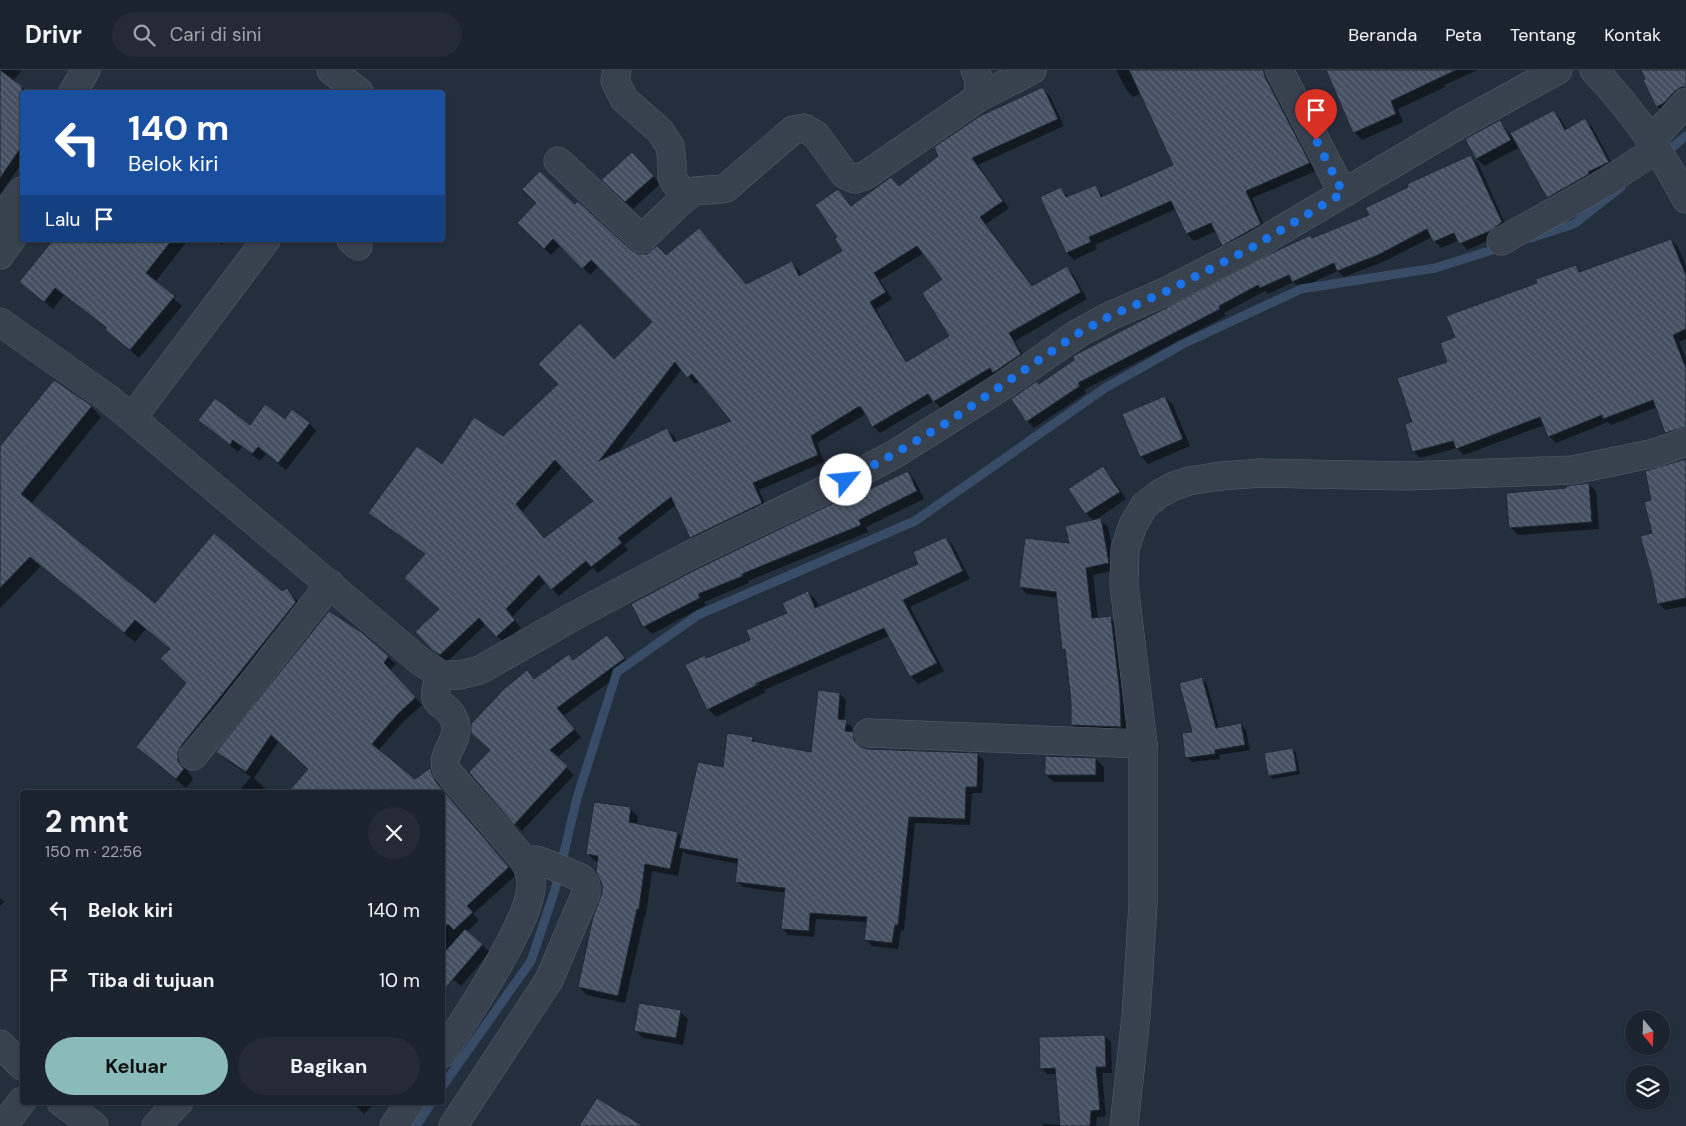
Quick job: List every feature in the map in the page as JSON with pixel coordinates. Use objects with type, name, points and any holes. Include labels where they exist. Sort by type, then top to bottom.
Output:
[{"type":"street","points":[[74,90],[86,70]]},
{"type":"street","points":[[617,70],[615,81],[624,100],[660,131],[670,146],[672,177],[686,195]]},
{"type":"street","points":[[975,70],[979,80],[978,98]]},
{"type":"street","points":[[558,161],[642,239],[686,195],[693,190],[719,190],[726,188],[793,130],[804,128],[816,135],[845,175],[855,179],[866,175],[978,98],[1032,70]]},
{"type":"street","points":[[1279,70],[1343,193]]},
{"type":"street","points":[[0,322],[109,399],[420,661],[441,675],[460,675],[480,670],[576,615],[686,557],[846,480],[894,454],[996,390],[1077,334],[1110,316],[1167,291],[1229,260],[1460,124],[1558,70]]},
{"type":"street","points":[[1594,70],[1610,86],[1655,147],[1673,174],[1686,199]]},
{"type":"street","points":[[1501,241],[1631,167],[1655,147],[1686,102]]},
{"type":"street","points":[[0,221],[20,194]]},
{"type":"street","points":[[0,255],[20,227]]},
{"type":"street","points":[[132,418],[264,242]]},
{"type":"street","points":[[1124,1126],[1136,1016],[1143,904],[1143,744],[1124,584],[1125,549],[1133,525],[1144,506],[1159,494],[1189,481],[1221,476],[1261,473],[1405,476],[1573,470],[1655,453],[1686,442]]},
{"type":"street","points":[[193,756],[330,584]]},
{"type":"street","points":[[441,675],[434,694],[455,722],[455,734],[444,759],[447,771],[525,860],[530,872],[531,885],[524,914],[506,951],[476,1004],[445,1050]]},
{"type":"street","points":[[868,733],[1143,744]]},
{"type":"street","points":[[453,1126],[540,997],[586,893],[586,885],[581,878],[537,860],[525,860]]},
{"type":"street","points":[[0,1044],[20,1064]]},
{"type":"street","points":[[4,1126],[20,1104]]},
{"type":"street","points":[[65,1105],[94,1126]]},
{"type":"street","points":[[394,1126],[408,1105]]},
{"type":"building","points":[[0,70],[22,86],[22,90],[20,90],[20,149],[0,178]]},
{"type":"building","points":[[1129,70],[1263,70],[1310,163],[1246,191],[1261,224],[1222,246],[1211,223],[1186,234],[1171,201],[1089,237],[1091,242],[1066,253],[1040,197],[1061,187],[1066,197],[1096,185],[1101,197],[1173,165]]},
{"type":"building","points":[[1326,70],[1456,70],[1391,101],[1396,114],[1353,133]]},
{"type":"building","points":[[1641,70],[1686,70],[1686,87],[1681,87],[1675,91],[1664,103],[1656,107],[1643,80],[1645,79]]},
{"type":"building","points":[[1043,87],[1058,119],[972,158],[1003,201],[980,217],[1032,286],[1067,266],[1081,292],[1009,333],[1021,354],[993,373],[990,368],[933,402],[928,394],[872,427],[861,407],[858,407],[811,436],[818,455],[753,483],[762,503],[690,538],[671,497],[618,538],[622,543],[591,567],[586,561],[551,590],[539,575],[506,609],[515,620],[496,637],[479,618],[440,655],[432,650],[415,632],[439,609],[404,578],[425,554],[368,513],[417,446],[442,464],[474,417],[503,436],[558,384],[538,364],[580,323],[614,359],[652,322],[591,260],[582,269],[553,239],[544,249],[517,223],[536,203],[522,189],[540,171],[575,204],[578,201],[631,250],[638,254],[647,254],[657,246],[666,255],[699,228],[746,284],[792,261],[799,276],[842,251],[835,239],[837,237],[815,205],[838,189],[851,206],[891,177],[899,186],[938,156],[934,147],[980,116]],"holes":[[[917,246],[942,279],[922,293],[949,336],[906,362],[870,302],[886,292],[874,273]],[[675,362],[687,378],[692,374],[731,421],[674,442],[667,428],[599,461]],[[555,460],[593,501],[544,538],[516,504]]]},
{"type":"building","points":[[1554,110],[1565,130],[1585,118],[1609,162],[1588,172],[1589,174],[1547,198],[1510,133]]},
{"type":"building","points":[[1500,120],[1511,140],[1476,159],[1465,139]]},
{"type":"building","points":[[632,152],[654,176],[625,202],[601,180]]},
{"type":"building","points":[[1471,155],[1502,222],[1490,231],[1459,244],[1454,233],[1433,242],[1427,229],[1378,255],[1337,271],[1334,263],[1292,282],[1289,275],[1260,288],[1258,285],[1219,306],[1220,309],[1078,383],[1080,386],[1026,422],[1011,399],[1037,381],[1039,384],[1074,360],[1073,356],[1274,252],[1311,235],[1312,238],[1369,215],[1365,208],[1408,187],[1407,184]]},
{"type":"building","points":[[1671,239],[1686,275],[1686,329],[1673,335],[1686,368],[1686,427],[1665,433],[1653,400],[1603,419],[1602,415],[1548,437],[1540,417],[1456,449],[1453,441],[1412,452],[1405,424],[1412,422],[1397,378],[1447,362],[1440,343],[1455,337],[1446,316],[1537,283],[1536,279],[1576,265],[1579,272]]},
{"type":"building","points":[[51,242],[170,242],[146,273],[175,296],[130,350],[105,330],[107,328],[55,288],[44,302],[19,282]]},
{"type":"building","points":[[54,380],[92,406],[21,494],[155,603],[214,533],[282,591],[287,588],[296,602],[181,746],[178,753],[178,761],[184,769],[176,779],[136,747],[186,683],[160,658],[170,649],[135,620],[124,633],[30,557],[0,588],[0,446]]},
{"type":"building","points":[[1165,396],[1183,439],[1140,457],[1122,414]]},
{"type":"building","points":[[215,398],[250,425],[265,404],[285,419],[292,409],[310,423],[278,463],[258,447],[252,454],[233,440],[230,445],[198,420]]},
{"type":"building","points":[[1686,459],[1686,598],[1657,604],[1652,577],[1640,536],[1652,533],[1644,502],[1651,500],[1645,471]]},
{"type":"building","points":[[1103,466],[1120,492],[1085,514],[1068,489]]},
{"type":"building","points":[[908,471],[917,491],[859,520],[861,525],[698,594],[700,598],[643,627],[631,604],[693,571],[850,495],[851,498]]},
{"type":"building","points":[[1589,483],[1592,522],[1509,528],[1506,493],[1566,488],[1566,486]]},
{"type":"building","points":[[1101,518],[1109,563],[1086,568],[1092,618],[1111,616],[1120,694],[1121,727],[1071,725],[1071,701],[1065,649],[1062,650],[1056,592],[1019,587],[1025,538],[1069,543],[1065,526]]},
{"type":"building","points":[[946,537],[963,571],[903,600],[937,663],[910,677],[884,628],[755,684],[759,684],[707,710],[685,665],[705,655],[706,658],[750,640],[746,630],[787,613],[782,603],[808,591],[815,608],[918,564],[913,552]]},
{"type":"building","points":[[329,611],[361,632],[389,656],[384,663],[416,697],[397,715],[372,744],[415,779],[430,768],[435,781],[443,790],[290,790],[308,769],[271,735],[246,772],[216,752]]},
{"type":"building","points":[[607,635],[625,658],[557,708],[575,729],[550,750],[568,766],[514,825],[469,772],[490,750],[471,733],[471,724],[504,689],[527,670],[534,679],[569,654],[573,660]]},
{"type":"building","points":[[1202,677],[1216,728],[1241,723],[1245,745],[1215,750],[1215,754],[1185,758],[1182,733],[1192,732],[1179,683]]},
{"type":"building","points":[[818,690],[840,693],[838,719],[847,720],[845,731],[853,732],[854,740],[860,746],[867,749],[978,753],[977,787],[966,787],[965,819],[909,817],[898,925],[895,925],[892,943],[864,940],[867,917],[810,913],[809,931],[781,929],[785,888],[735,882],[738,859],[679,848],[698,762],[723,767],[727,733],[753,737],[752,741],[811,752]]},
{"type":"building","points":[[1293,748],[1297,771],[1268,776],[1264,753]]},
{"type":"building","points":[[1045,756],[1096,758],[1096,775],[1045,775]]},
{"type":"building","points":[[445,793],[509,867],[467,906],[473,912],[454,930],[448,924],[445,926]]},
{"type":"building","points":[[594,802],[631,807],[629,822],[678,832],[670,869],[645,864],[639,909],[637,909],[618,996],[578,987],[593,917],[602,893],[602,884],[596,872],[598,856],[586,854]]},
{"type":"building","points":[[465,929],[483,944],[445,988],[445,952]]},
{"type":"building","points":[[639,1003],[681,1010],[676,1038],[634,1031]]},
{"type":"building","points":[[1105,1035],[1106,1067],[1096,1067],[1100,1110],[1091,1111],[1090,1126],[1060,1126],[1055,1068],[1040,1069],[1039,1037]]},
{"type":"building","points":[[597,1098],[643,1126],[579,1126]]},
{"type":"waterway","points":[[1663,155],[1686,136]]},
{"type":"waterway","points":[[1531,238],[1574,224],[1621,187]]},
{"type":"waterway","points":[[445,1083],[531,961],[555,890],[577,798],[617,672],[698,615],[915,521],[1105,388],[1183,344],[1301,289],[1435,268],[1502,247]]},
{"type":"waterway","points":[[416,1126],[430,1105]]},
{"type":"route","points":[[846,480],[948,422],[1077,334],[1110,316],[1167,291],[1251,248],[1343,193],[1316,140]]}]
